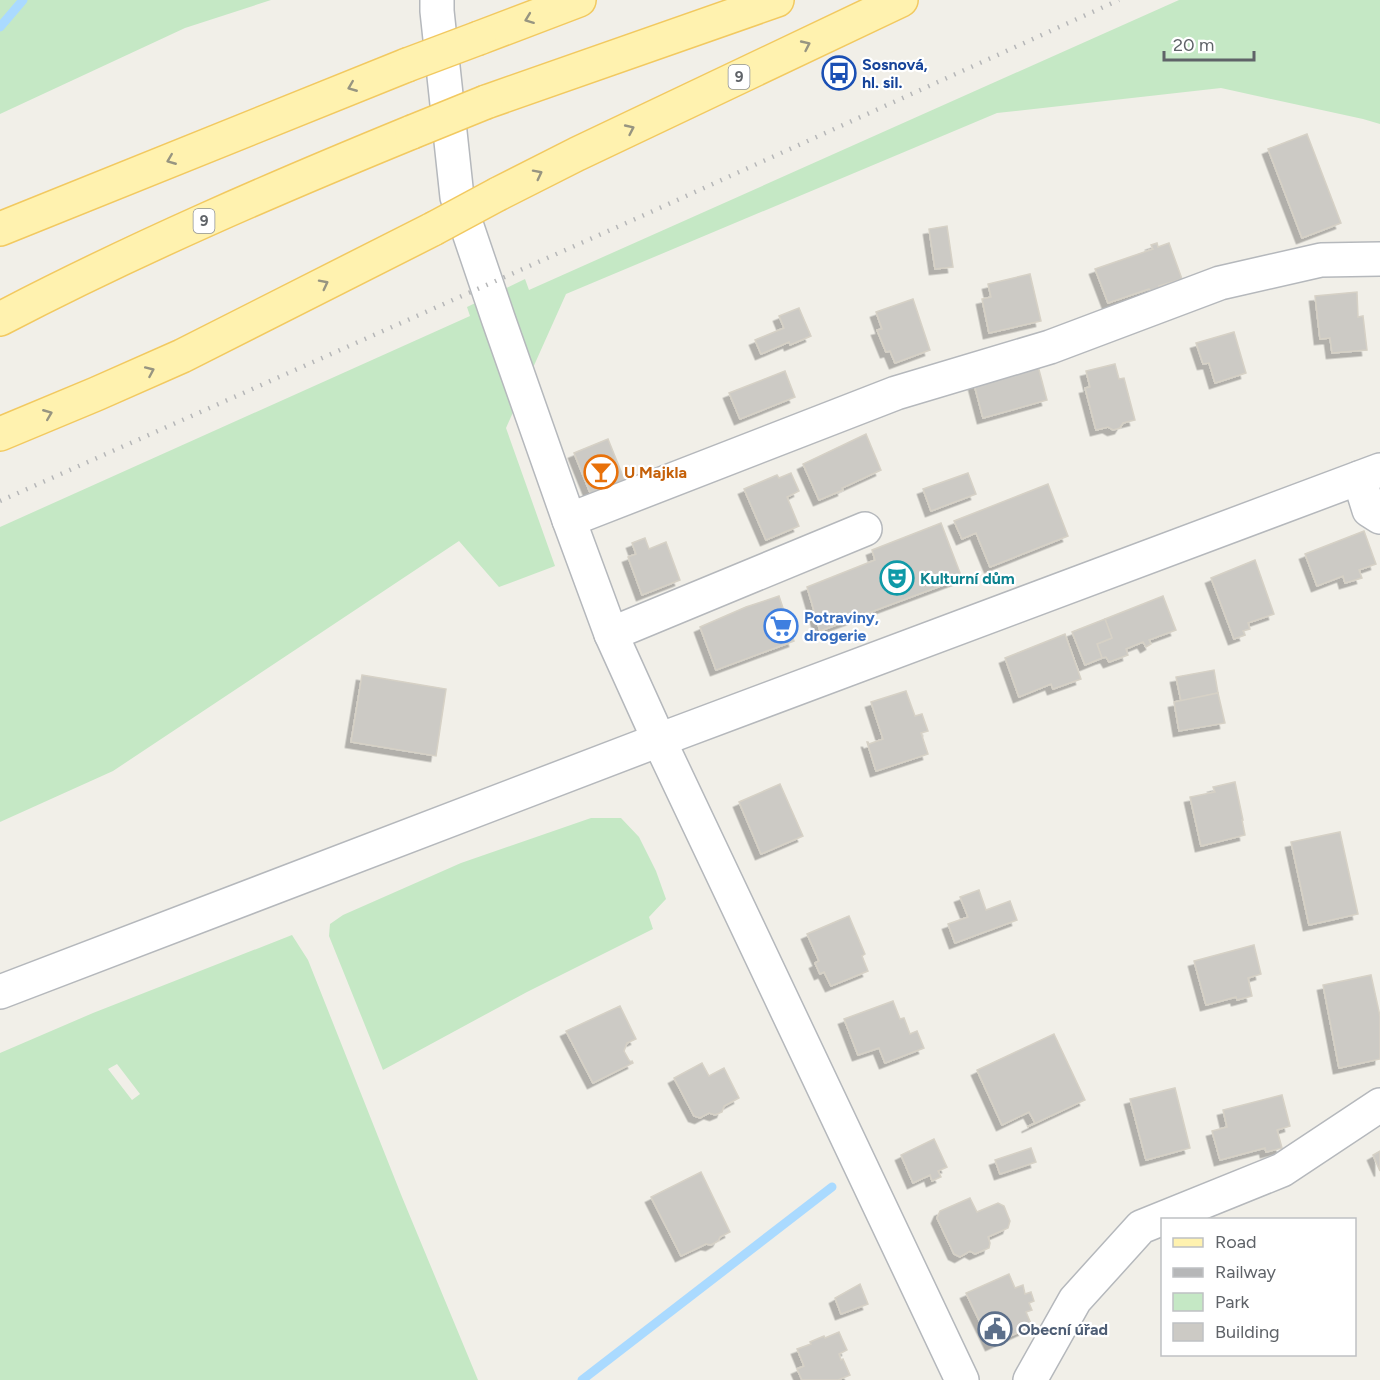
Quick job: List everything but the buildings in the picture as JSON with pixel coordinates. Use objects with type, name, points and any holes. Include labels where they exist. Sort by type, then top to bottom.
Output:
[{"type":"main road","points":[[0,229],[407,65],[579,0]]},
{"type":"main road","name":"9","points":[[0,319],[172,235],[288,183],[486,102],[724,0]]},
{"type":"main road","name":"9","points":[[486,102],[777,0]]},
{"type":"main road","name":"9","points":[[0,434],[182,356],[588,149],[901,0]]},
{"type":"street","points":[[438,0],[437,11],[457,197],[611,634],[962,1380]]},
{"type":"street","points":[[569,520],[896,393],[1050,346],[1220,283],[1321,260],[1380,260]]},
{"type":"street","points":[[0,992],[659,740],[1370,474],[1369,510],[1380,517]]},
{"type":"street","points":[[611,634],[865,529]]},
{"type":"street","points":[[1163,1218],[1282,1170],[1380,1105]]},
{"type":"street","points":[[1030,1380],[1076,1299],[1141,1227],[1161,1219]]},
{"type":"green space","points":[[0,0],[271,0],[185,28],[0,114]]},
{"type":"green space","points":[[1179,0],[1380,0],[1380,124],[1221,88],[997,113],[566,294],[506,428],[555,566],[499,587],[459,541],[113,771],[0,822],[0,527],[470,316],[467,307],[525,279],[529,290]]},
{"type":"green space","points":[[591,818],[621,818],[639,837],[656,871],[666,899],[649,917],[653,929],[527,992],[383,1070],[329,936],[330,924],[343,915],[461,863]]},
{"type":"green space","points":[[292,935],[308,960],[478,1380],[0,1380],[0,1053],[93,1013]],"holes":[[[117,1064],[140,1094],[132,1100],[108,1069]]]},
{"type":"waterway","points":[[0,27],[23,0]]},
{"type":"waterway","points":[[582,1380],[832,1187]]},
{"type":"railway","points":[[0,501],[642,216],[1119,0]]},
{"type":"place","name":"Sosnová, hl. sil.","points":[[839,73]]},
{"type":"place","name":"U Majkla","points":[[601,472]]},
{"type":"place","name":"Kulturní dům","points":[[897,578]]},
{"type":"place","name":"Potraviny, drogerie","points":[[781,626]]},
{"type":"place","name":"Obecní úřad","points":[[995,1329]]}]
